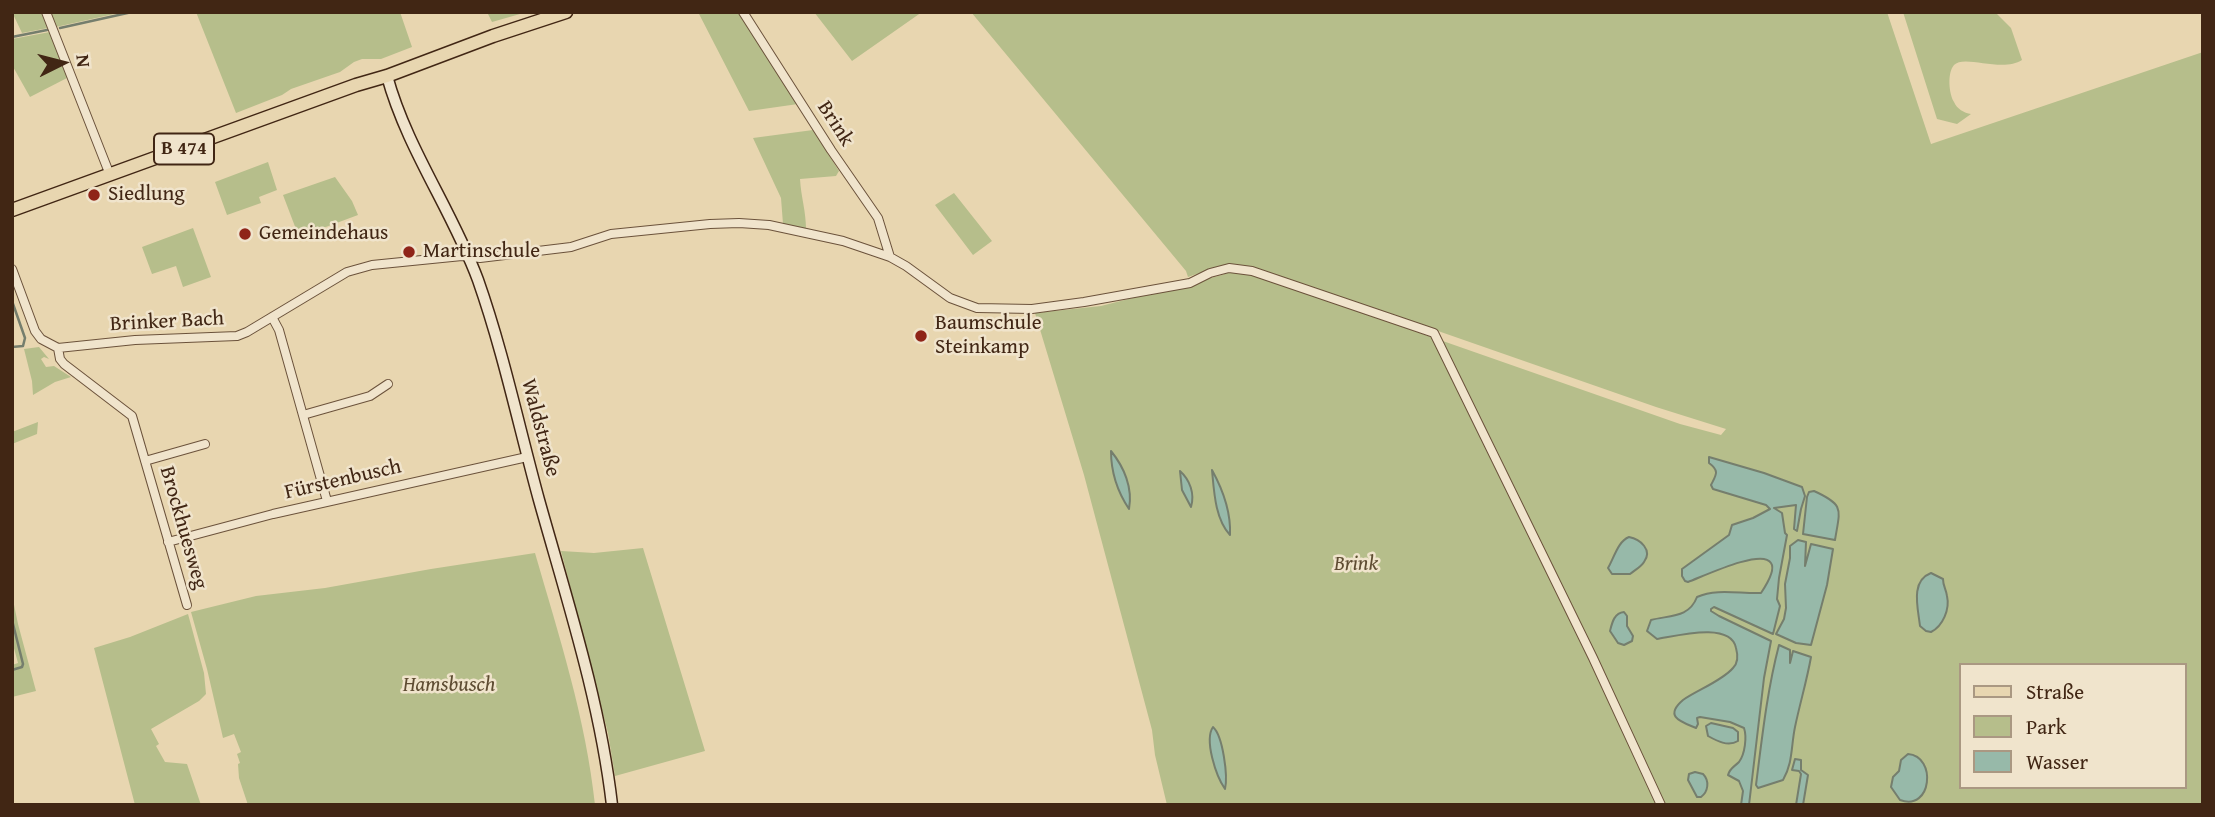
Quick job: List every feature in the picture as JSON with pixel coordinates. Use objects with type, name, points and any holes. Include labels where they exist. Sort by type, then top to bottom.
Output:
[{"type":"main road","name":"B 474","points":[[12,210],[566,12]]},
{"type":"street","points":[[46,12],[110,175]]},
{"type":"street","name":"Brink","points":[[743,12],[878,218],[890,257]]},
{"type":"street","name":"Waldstraße","points":[[387,76],[400,119],[469,257],[486,306],[595,709],[612,805]]},
{"type":"street","name":"Brinker Bach","points":[[58,348],[135,340],[232,337],[247,332],[347,272],[363,267],[462,256],[480,258],[571,247],[620,233],[739,223],[769,225],[821,235],[890,257],[950,298],[977,308],[1032,309],[1190,283],[1210,273],[1229,268],[1252,271],[1434,333],[1594,659],[1661,805]]},
{"type":"street","name":"Brockhuesweg","points":[[12,269],[35,331],[41,340],[58,348],[64,365],[132,416],[187,605]]},
{"type":"street","points":[[272,317],[279,330],[327,501]]},
{"type":"street","points":[[303,415],[370,396],[388,384]]},
{"type":"street","name":"Brockhuesweg","points":[[145,461],[205,444]]},
{"type":"street","name":"Fürstenbusch","points":[[168,542],[327,501],[527,457]]},
{"type":"green space","points":[[12,12],[41,12],[48,28],[22,33]]},
{"type":"green space","points":[[50,12],[123,12],[56,27]]},
{"type":"green space","points":[[196,12],[400,12],[412,47],[381,59],[354,62],[340,72],[291,89],[236,113]]},
{"type":"green space","points":[[487,12],[527,12],[492,22]]},
{"type":"green space","points":[[698,12],[738,12],[798,104],[749,111]]},
{"type":"green space","points":[[814,12],[922,12],[852,61]]},
{"type":"green space","points":[[971,12],[1887,12],[1931,144],[2203,52],[2203,805],[1167,805],[1152,730],[1084,475],[1035,313],[1101,306],[1237,269],[1680,424],[1721,435],[1726,429],[1266,271],[1244,266],[1226,266],[1188,277],[1186,271]]},
{"type":"green space","points":[[1903,12],[1995,12],[2011,28],[2022,60],[2004,65],[1966,61],[1954,65],[1950,78],[1952,98],[1959,109],[1971,114],[1957,124],[1937,119]]},
{"type":"green space","points":[[50,32],[67,78],[30,97],[12,65],[12,39]]},
{"type":"green space","points":[[813,130],[839,171],[836,176],[800,179],[806,229],[783,224],[781,198],[753,138]]},
{"type":"green space","points":[[268,162],[277,190],[259,197],[261,203],[227,215],[215,182]]},
{"type":"green space","points":[[335,177],[352,201],[358,215],[299,237],[283,195]]},
{"type":"green space","points":[[954,193],[992,241],[973,255],[935,205]]},
{"type":"green space","points":[[193,228],[211,277],[183,287],[176,266],[152,274],[142,247]]},
{"type":"green space","points":[[39,347],[49,359],[41,359],[46,367],[54,366],[71,377],[55,382],[33,395],[24,349]]},
{"type":"green space","points":[[38,422],[37,434],[12,444],[12,432]]},
{"type":"green space","points":[[643,548],[705,751],[615,776],[608,733],[561,551],[594,553]]},
{"type":"green space","name":"Hamsbusch","points":[[535,553],[578,709],[595,805],[248,805],[239,778],[240,763],[237,754],[241,752],[234,734],[223,738],[191,612],[256,596],[325,588]]},
{"type":"green space","points":[[12,595],[36,691],[12,697],[12,665],[18,663],[12,641]]},
{"type":"green space","points":[[188,614],[204,673],[206,694],[199,701],[151,729],[165,762],[187,764],[201,805],[135,805],[94,648]]},
{"type":"water","points":[[1111,451],[1126,478],[1130,493],[1129,509],[1116,481]]},
{"type":"water","points":[[1709,457],[1802,487],[1805,496],[1797,531],[1794,529],[1796,505],[1774,508],[1782,513],[1787,535],[1779,578],[1777,599],[1780,606],[1773,634],[1714,607],[1711,609],[1719,616],[1771,641],[1749,805],[1741,805],[1743,791],[1739,781],[1728,775],[1743,755],[1744,728],[1730,722],[1700,717],[1697,718],[1696,728],[1680,721],[1675,715],[1677,706],[1683,700],[1723,677],[1735,666],[1737,653],[1732,640],[1714,632],[1657,639],[1647,631],[1651,620],[1684,612],[1694,604],[1697,597],[1705,594],[1761,593],[1771,574],[1771,563],[1765,559],[1756,559],[1731,565],[1688,582],[1682,576],[1682,569],[1729,535],[1732,525],[1770,509],[1766,505],[1713,489],[1711,485],[1716,471],[1709,463]]},
{"type":"water","points":[[1212,470],[1226,502],[1230,535],[1218,513]]},
{"type":"water","points":[[1180,471],[1191,488],[1191,507],[1182,490]]},
{"type":"water","points":[[1814,491],[1836,504],[1839,515],[1835,540],[1803,534],[1807,497],[1809,492]]},
{"type":"water","points":[[1629,537],[1644,546],[1646,558],[1630,574],[1612,574],[1608,568],[1619,546]]},
{"type":"water","points":[[1798,540],[1806,542],[1805,566],[1811,544],[1833,549],[1827,585],[1811,645],[1796,643],[1776,634],[1786,608],[1785,584],[1790,546]]},
{"type":"water","points":[[1931,573],[1943,579],[1948,601],[1942,621],[1931,632],[1920,626],[1917,596],[1920,582]]},
{"type":"water","points":[[1624,612],[1627,626],[1633,636],[1632,641],[1624,645],[1618,643],[1610,631],[1616,616]]},
{"type":"water","points":[[1779,645],[1790,650],[1790,663],[1793,651],[1811,657],[1786,774],[1783,780],[1758,788],[1756,785],[1765,715]]},
{"type":"water","points":[[1711,723],[1733,728],[1738,732],[1738,741],[1726,743],[1708,736],[1706,726]]},
{"type":"water","points":[[1213,727],[1220,739],[1224,756],[1225,789],[1210,749]]},
{"type":"water","points":[[1908,754],[1917,757],[1927,773],[1924,791],[1919,798],[1911,802],[1900,800],[1891,787],[1901,760]]},
{"type":"water","points":[[1795,759],[1801,760],[1801,770],[1808,775],[1803,805],[1796,805],[1801,774],[1792,770]]},
{"type":"water","points":[[1689,774],[1703,774],[1707,780],[1707,789],[1701,797],[1697,797],[1688,780]]},
{"type":"waterway","name":"Brinker Bach","points":[[60,28],[132,12]]},
{"type":"waterway","name":"Brinker Bach","points":[[12,37],[47,30]]},
{"type":"waterway","name":"Brinker Bach","points":[[12,301],[25,338],[23,346],[12,347]]},
{"type":"waterway","points":[[12,620],[23,664],[22,667],[12,670]]},
{"type":"place","name":"Siedlung","points":[[94,195]]},
{"type":"place","name":"Gemeindehaus","points":[[245,234]]},
{"type":"place","name":"Martinschule","points":[[409,252]]},
{"type":"place","name":"Baumschule Steinkamp","points":[[921,336]]}]
